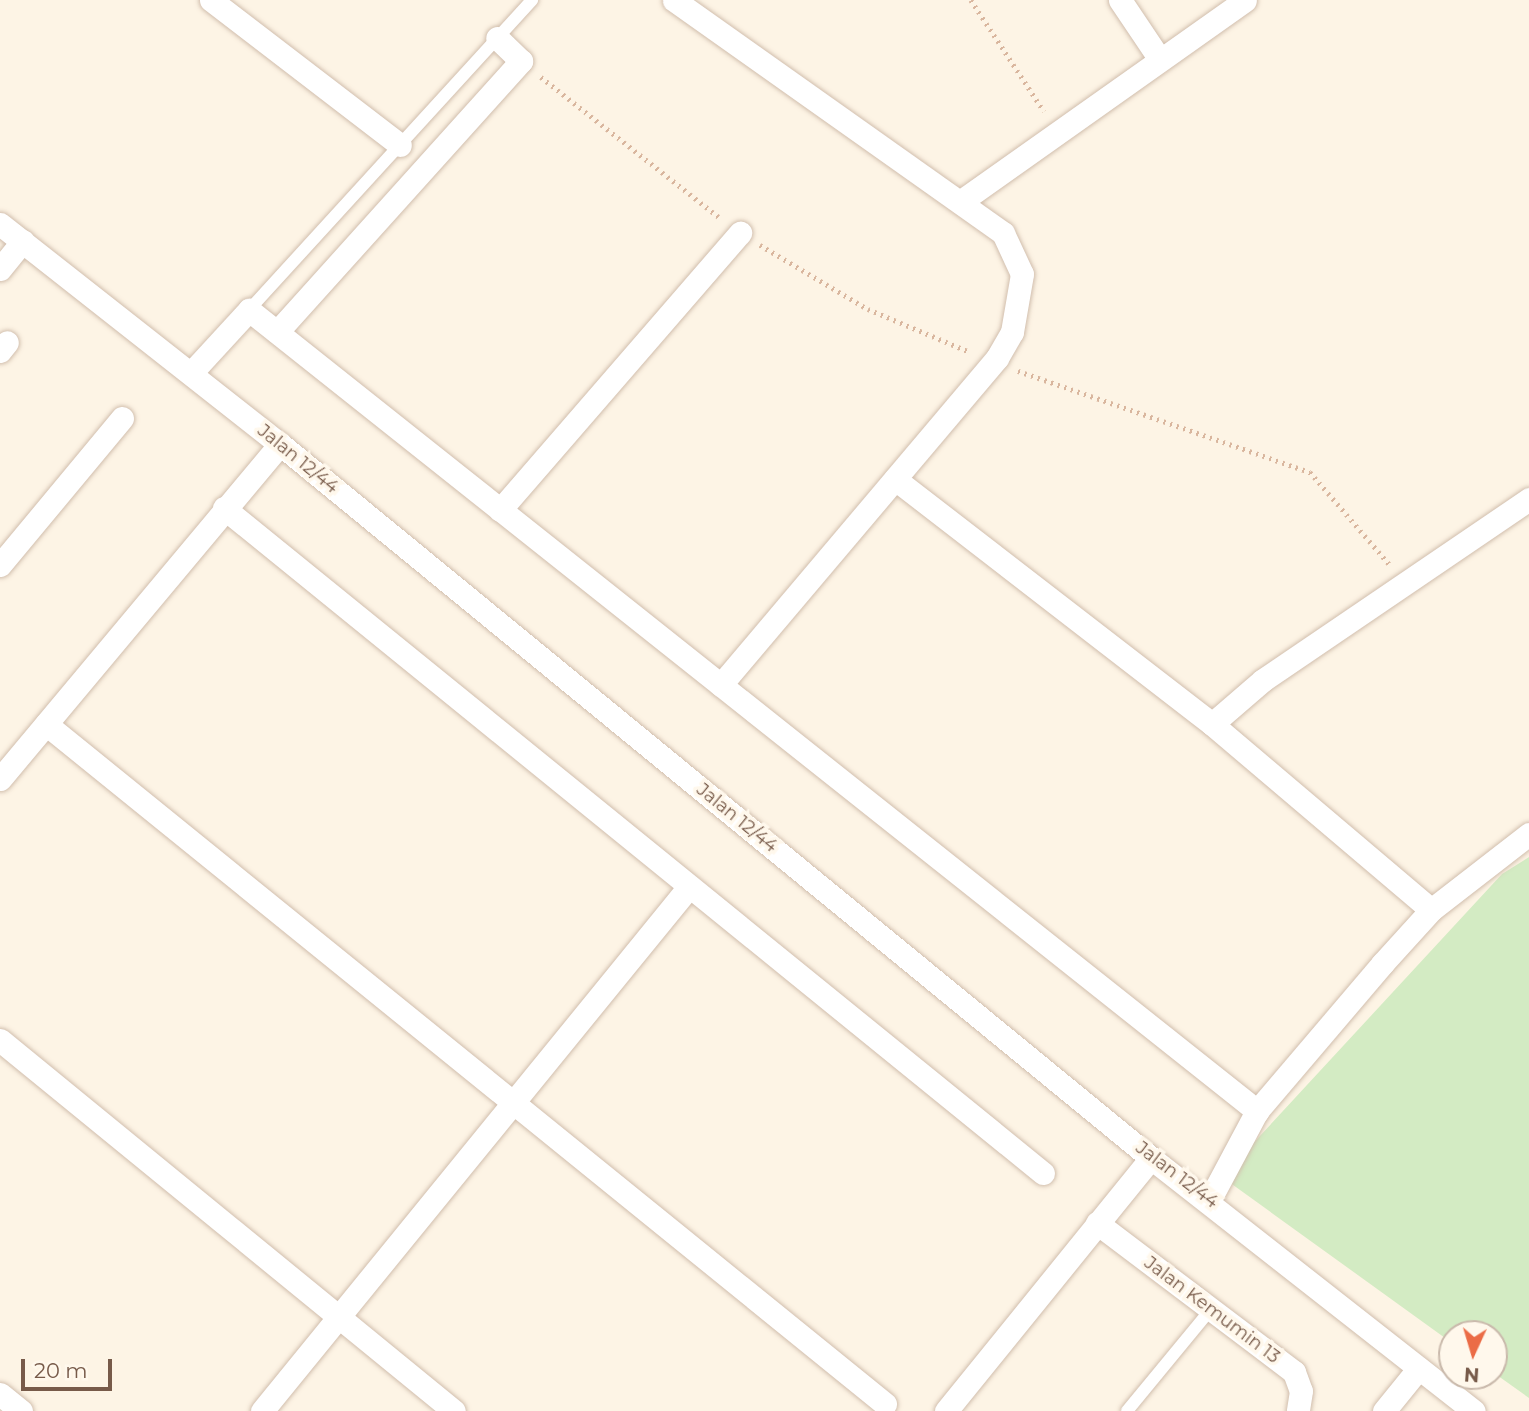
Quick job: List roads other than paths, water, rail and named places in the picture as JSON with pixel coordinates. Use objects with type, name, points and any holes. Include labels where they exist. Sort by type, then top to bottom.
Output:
[{"type":"street","points":[[211,0],[400,145]]},
{"type":"street","points":[[674,0],[1003,233],[1023,274],[1012,332],[994,362],[721,685]]},
{"type":"street","points":[[1121,0],[1159,58]]},
{"type":"street","points":[[960,202],[1056,129],[1245,0]]},
{"type":"street","points":[[276,332],[521,61],[497,38]]},
{"type":"street","name":"Jalan 12/44","points":[[0,223],[280,444],[1151,1158],[1210,1199],[1474,1411]]},
{"type":"street","points":[[500,510],[740,233]]},
{"type":"street","points":[[0,269],[23,241]]},
{"type":"street","points":[[191,373],[249,310],[1256,1111]]},
{"type":"street","points":[[0,565],[122,418]]},
{"type":"street","points":[[0,779],[223,508],[280,444]]},
{"type":"street","points":[[895,479],[1212,724],[1431,911]]},
{"type":"street","points":[[1212,724],[1263,680],[1529,499]]},
{"type":"street","points":[[223,508],[688,888],[1043,1173]]},
{"type":"street","points":[[46,724],[515,1101],[885,1404]]},
{"type":"street","points":[[1210,1199],[1256,1111],[1431,911],[1529,834]]},
{"type":"street","points":[[262,1411],[341,1319],[688,888]]},
{"type":"street","points":[[0,1040],[454,1411]]},
{"type":"street","points":[[946,1411],[1151,1158]]},
{"type":"street","name":"Jalan Kemumin 13","points":[[1097,1223],[1294,1372],[1301,1391],[1298,1411]]},
{"type":"street","points":[[1384,1411],[1419,1368]]},
{"type":"street","points":[[0,1394],[21,1411]]},
{"type":"lane","points":[[249,310],[532,0]]},
{"type":"lane","points":[[1127,1411],[1211,1309]]}]
